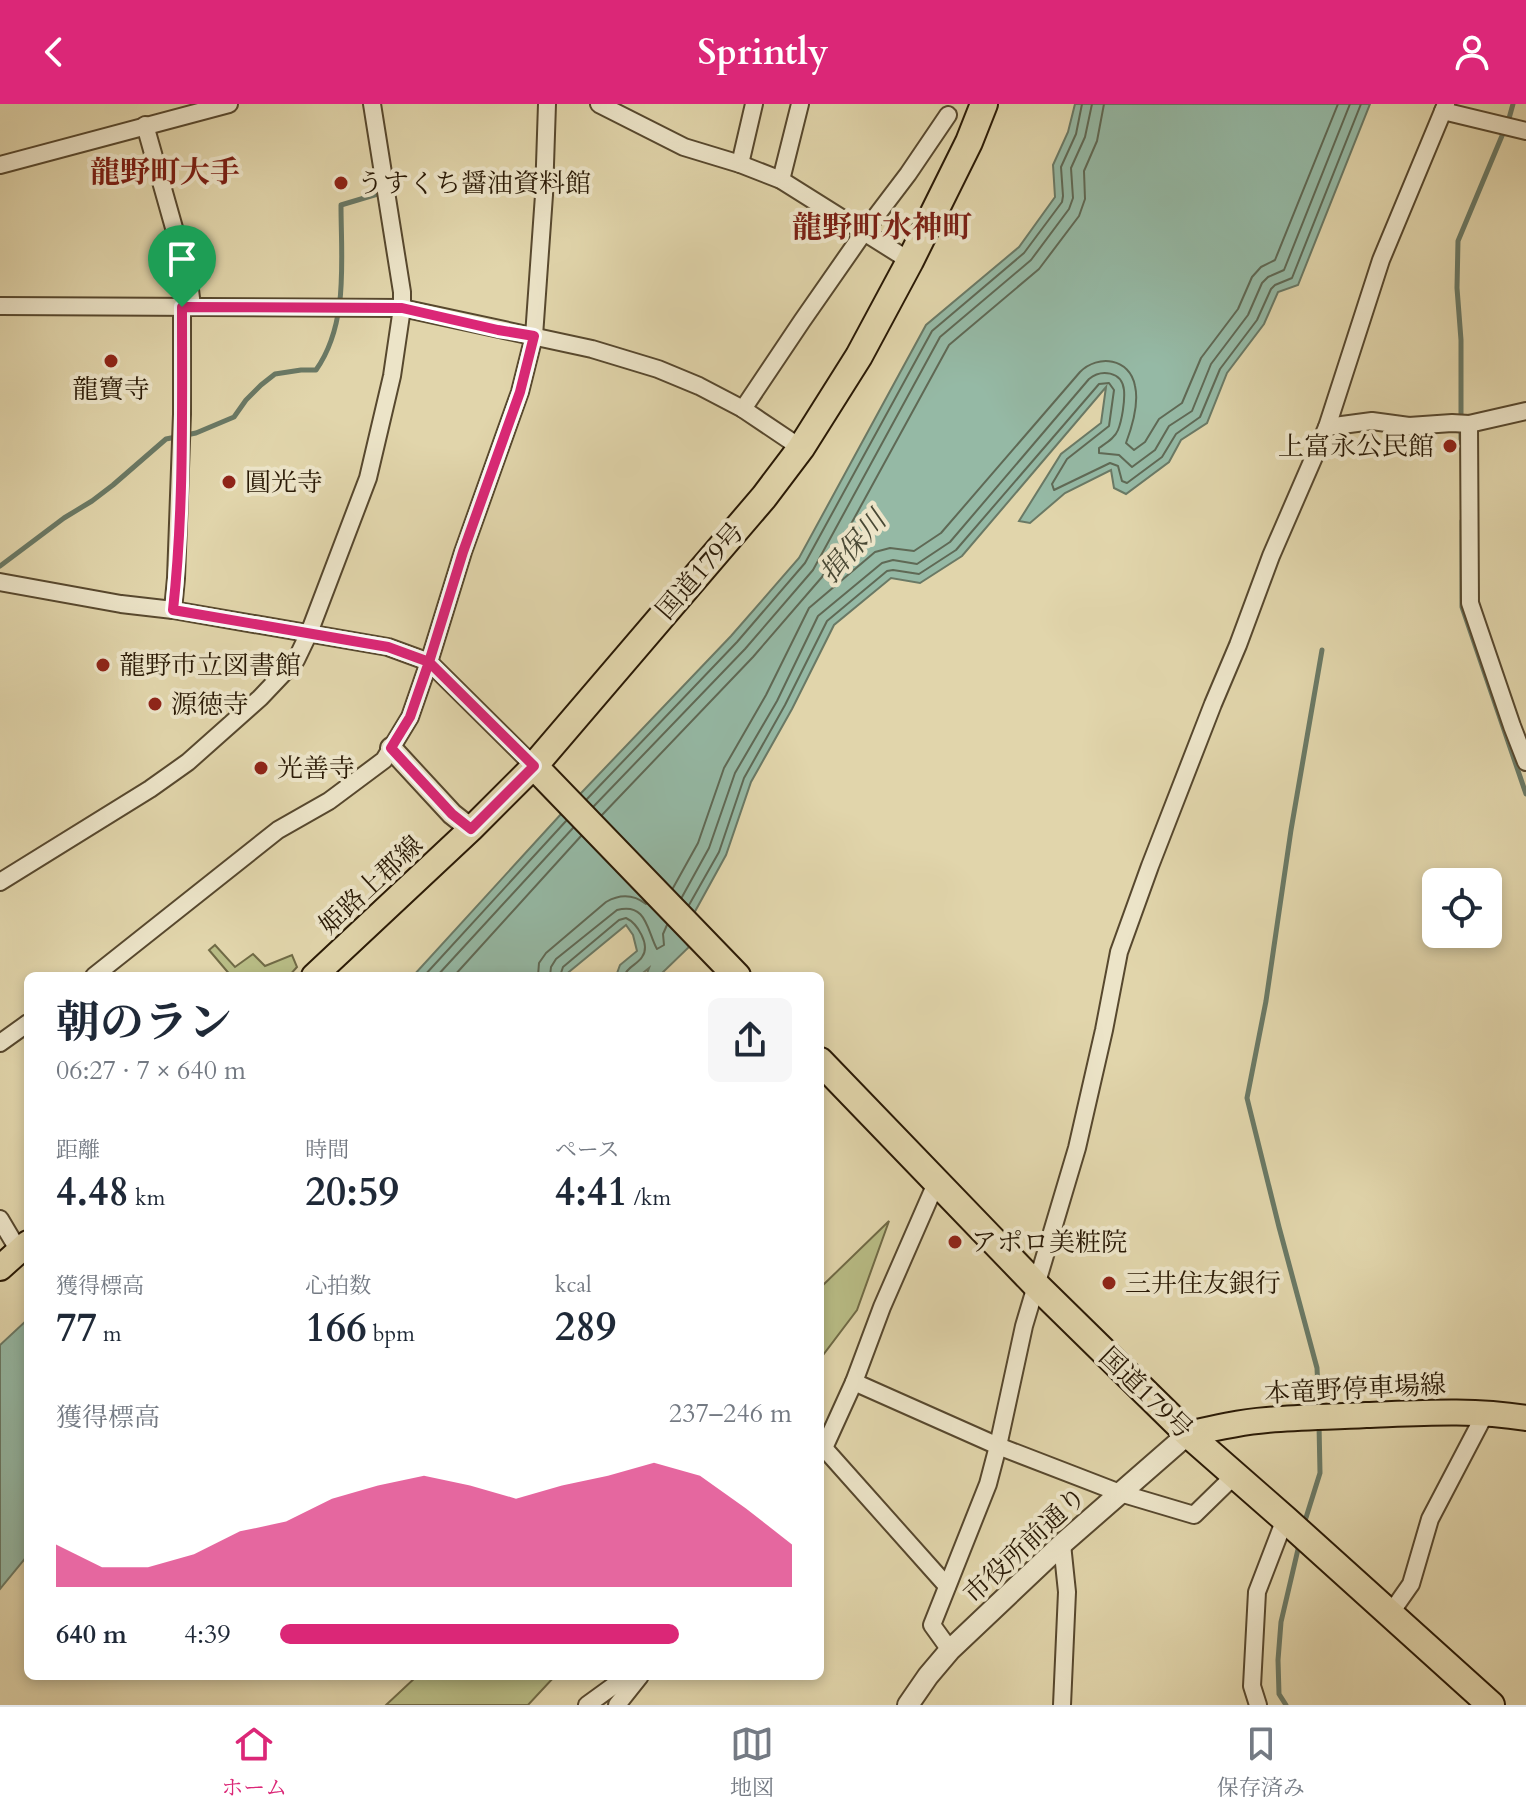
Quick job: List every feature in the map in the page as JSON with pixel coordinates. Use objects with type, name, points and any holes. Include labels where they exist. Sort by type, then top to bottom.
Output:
[{"type":"highway","name":"国道179号","points":[[534,766],[764,497],[801,448],[859,356],[910,261],[969,142],[984,104]]},
{"type":"highway","points":[[534,766],[733,972]]},
{"type":"highway","name":"国道179号","points":[[824,1065],[1037,1286],[1188,1434],[1491,1705]]},
{"type":"main road","name":"姫路上郡線","points":[[318,972],[534,766]]},
{"type":"main road","points":[[0,1268],[24,1247]]},
{"type":"main road","name":"本竜野停車場線","points":[[1188,1434],[1242,1423],[1306,1417],[1438,1412],[1526,1418]]},
{"type":"street","points":[[0,165],[229,104]]},
{"type":"street","points":[[0,882],[188,762],[260,698],[296,660],[309,633],[368,478],[392,376],[402,308],[372,104]]},
{"type":"street","points":[[99,972],[278,830],[329,801],[384,760],[410,717],[463,552],[520,392],[534,336],[547,104]]},
{"type":"street","points":[[599,104],[684,147],[781,180],[910,261]]},
{"type":"street","points":[[740,164],[754,104]]},
{"type":"street","points":[[781,180],[800,104]]},
{"type":"street","points":[[950,1650],[932,1625],[988,1484],[1024,1326],[1077,1148],[1119,952],[1271,556],[1327,427],[1381,260],[1445,108],[1522,130]]},
{"type":"street","points":[[743,409],[948,115]]},
{"type":"street","points":[[145,125],[189,281],[173,610]]},
{"type":"street","points":[[0,306],[402,308],[592,349],[658,369],[743,409],[801,448]]},
{"type":"street","points":[[1327,427],[1372,421],[1409,426],[1469,424],[1526,411]]},
{"type":"street","points":[[1469,424],[1470,603],[1526,762]]},
{"type":"street","points":[[0,582],[388,647],[429,662],[534,766]]},
{"type":"street","points":[[391,748],[452,814],[471,829]]},
{"type":"street","points":[[0,1043],[24,1026]]},
{"type":"street","points":[[824,1446],[854,1382],[934,1179]]},
{"type":"street","points":[[0,1219],[24,1247]]},
{"type":"street","points":[[854,1382],[998,1446],[1120,1493],[1194,1515],[1235,1475]]},
{"type":"street","points":[[1390,1614],[1411,1584],[1430,1519],[1485,1414]]},
{"type":"street","name":"市役所前通り","points":[[908,1705],[950,1650],[1062,1544],[1188,1434]]},
{"type":"street","points":[[824,1452],[947,1586]]},
{"type":"street","points":[[1258,1705],[1252,1686],[1257,1592],[1285,1519]]},
{"type":"street","points":[[1062,1544],[1067,1592],[1062,1705]]},
{"type":"street","points":[[587,1705],[621,1680]]},
{"type":"street","points":[[617,1705],[637,1680]]},
{"type":"green space","points":[[215,945],[235,967],[253,954],[265,966],[292,955],[297,967],[293,972],[228,972],[209,950]]},
{"type":"green space","points":[[889,1221],[857,1310],[824,1354],[824,1284]]},
{"type":"green space","points":[[413,1680],[551,1680],[528,1705],[386,1705]]},
{"type":"water","name":"揖保川","points":[[1075,104],[1370,104],[1298,285],[1278,292],[1264,324],[1227,373],[1207,423],[1181,440],[1169,462],[1126,494],[1114,488],[1111,470],[1065,493],[1030,523],[1019,521],[1061,454],[1101,423],[1106,387],[962,556],[920,583],[891,578],[834,625],[751,782],[726,855],[681,937],[689,947],[663,972],[648,972],[649,968],[644,972],[617,972],[620,965],[637,951],[633,935],[626,925],[569,972],[417,972],[562,813],[731,636],[799,558],[926,325],[1019,247],[1055,197],[1053,165],[1068,132]]},
{"type":"water","points":[[24,1323],[24,1560],[0,1589],[0,1345]]},
{"type":"waterway","points":[[1508,122],[1513,104]]},
{"type":"waterway","points":[[1461,439],[1458,241],[1504,131]]},
{"type":"waterway","points":[[0,566],[113,485],[166,439],[196,433],[234,417],[246,400],[275,374],[316,370],[327,352],[338,312],[342,269],[341,205],[381,193]]},
{"type":"waterway","points":[[1462,521],[1462,607],[1526,794]]},
{"type":"waterway","points":[[1319,1410],[1317,1368],[1247,1098],[1266,1001],[1322,650]]},
{"type":"waterway","points":[[1304,1524],[1320,1473],[1319,1424]]},
{"type":"waterway","points":[[1286,1705],[1279,1694],[1281,1622],[1299,1545]]},
{"type":"place","name":"うすくち醤油資料館","points":[[341,183]]},
{"type":"place","name":"龍寶寺","points":[[111,361]]},
{"type":"place","name":"上富永公民館","points":[[1450,446]]},
{"type":"place","name":"圓光寺","points":[[229,482]]},
{"type":"place","name":"龍野市立図書館","points":[[103,665]]},
{"type":"place","name":"源徳寺","points":[[155,704]]},
{"type":"place","name":"光善寺","points":[[261,768]]},
{"type":"place","name":"アポロ美粧院","points":[[955,1242]]},
{"type":"place","name":"三井住友銀行","points":[[1109,1283]]},
{"type":"district","name":"龍野町大手","points":[[165,172]]},
{"type":"district","name":"龍野町水神町","points":[[882,227]]},
{"type":"route","points":[[182,307],[182,414],[173,610],[388,647],[429,662],[410,717],[391,748],[452,814],[471,829],[534,766],[429,662],[463,552],[520,392],[534,336],[402,308],[182,307]]}]
